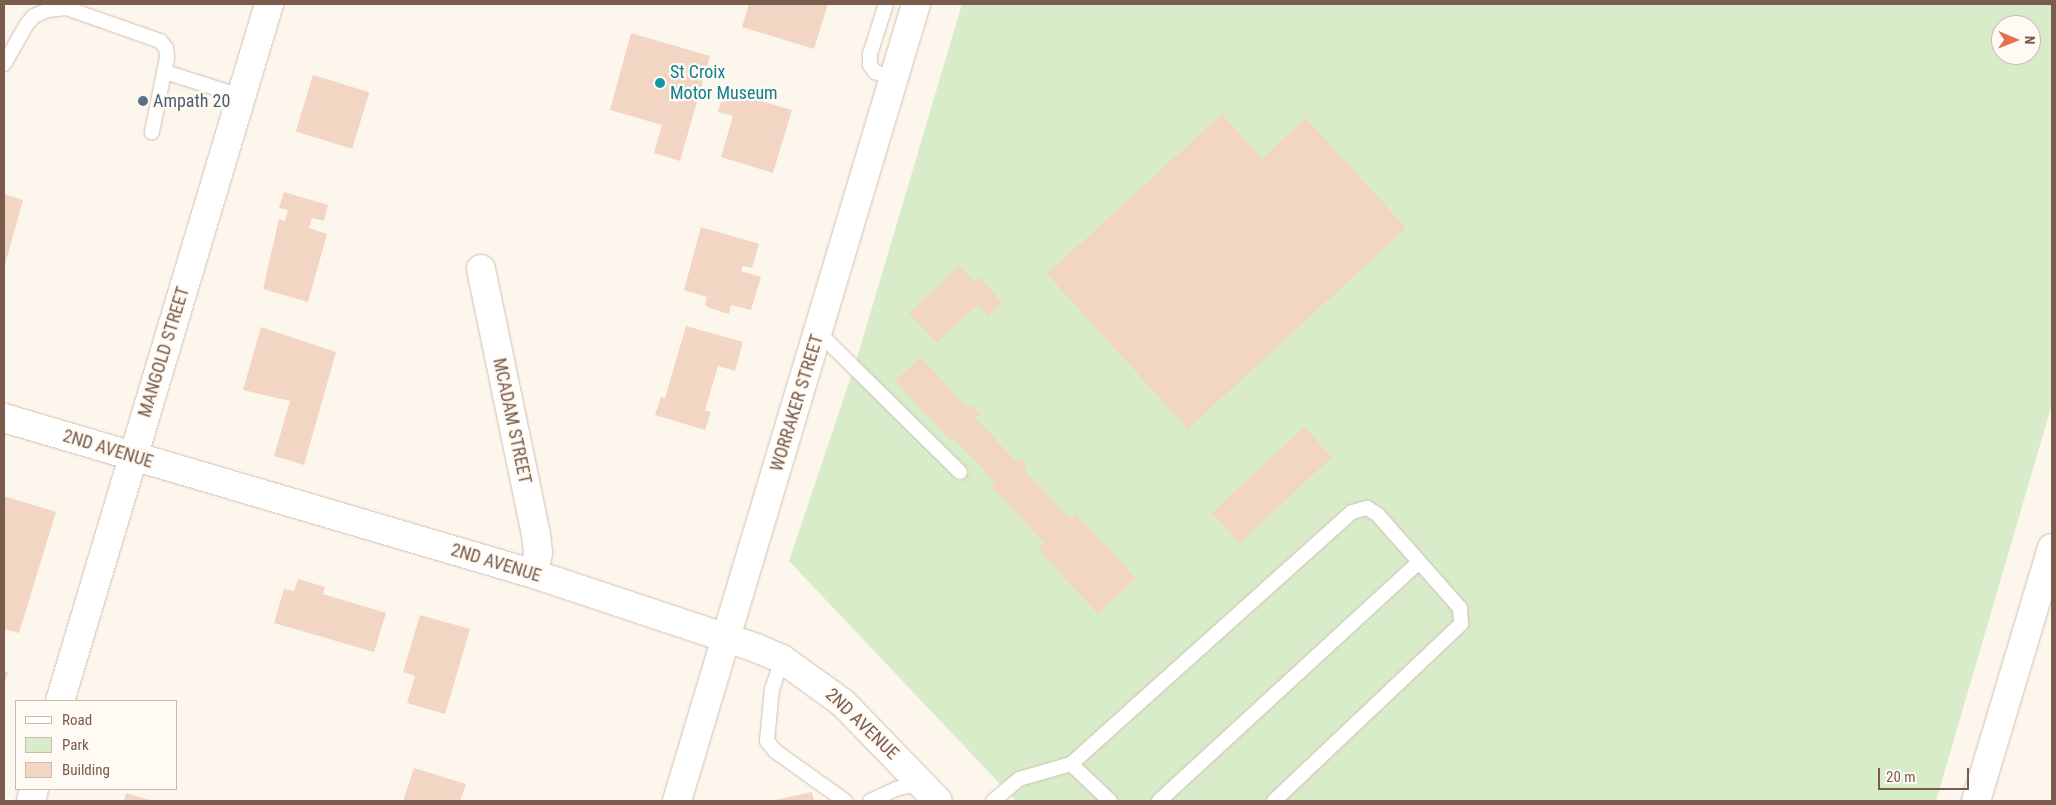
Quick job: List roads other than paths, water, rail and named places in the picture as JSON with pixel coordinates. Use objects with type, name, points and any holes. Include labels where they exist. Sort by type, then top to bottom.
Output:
[{"type":"street","name":"MANGOLD STREET","points":[[60,700],[269,4]]},
{"type":"street","name":"WORRAKER STREET","points":[[677,801],[819,333],[916,4]]},
{"type":"street","name":"MCADAM STREET","points":[[481,269],[536,534],[538,553],[534,574]]},
{"type":"street","name":"2ND AVENUE","points":[[4,418],[534,574],[726,638],[782,659],[843,703],[929,792]]},
{"type":"street","points":[[1976,801],[2052,548]]},
{"type":"lane","points":[[886,4],[870,54],[870,65],[875,72],[894,78]]},
{"type":"lane","points":[[4,64],[34,16],[66,8],[160,41],[166,48],[165,72],[152,132]]},
{"type":"lane","points":[[165,72],[241,96]]},
{"type":"lane","points":[[819,333],[960,472]]},
{"type":"lane","points":[[993,801],[1020,780],[1071,764],[1352,512],[1367,508],[1378,515],[1460,608],[1461,624],[1274,801]]},
{"type":"lane","points":[[1159,801],[1419,562]]},
{"type":"lane","points":[[782,659],[772,689],[768,741],[775,751],[845,801]]},
{"type":"lane","points":[[1071,764],[1110,801]]},
{"type":"lane","points":[[870,801],[896,789],[929,792]]},
{"type":"place","name":"St Croix Motor Museum","points":[[660,83]]},
{"type":"place","name":"Ampath 20","points":[[143,101]]}]
